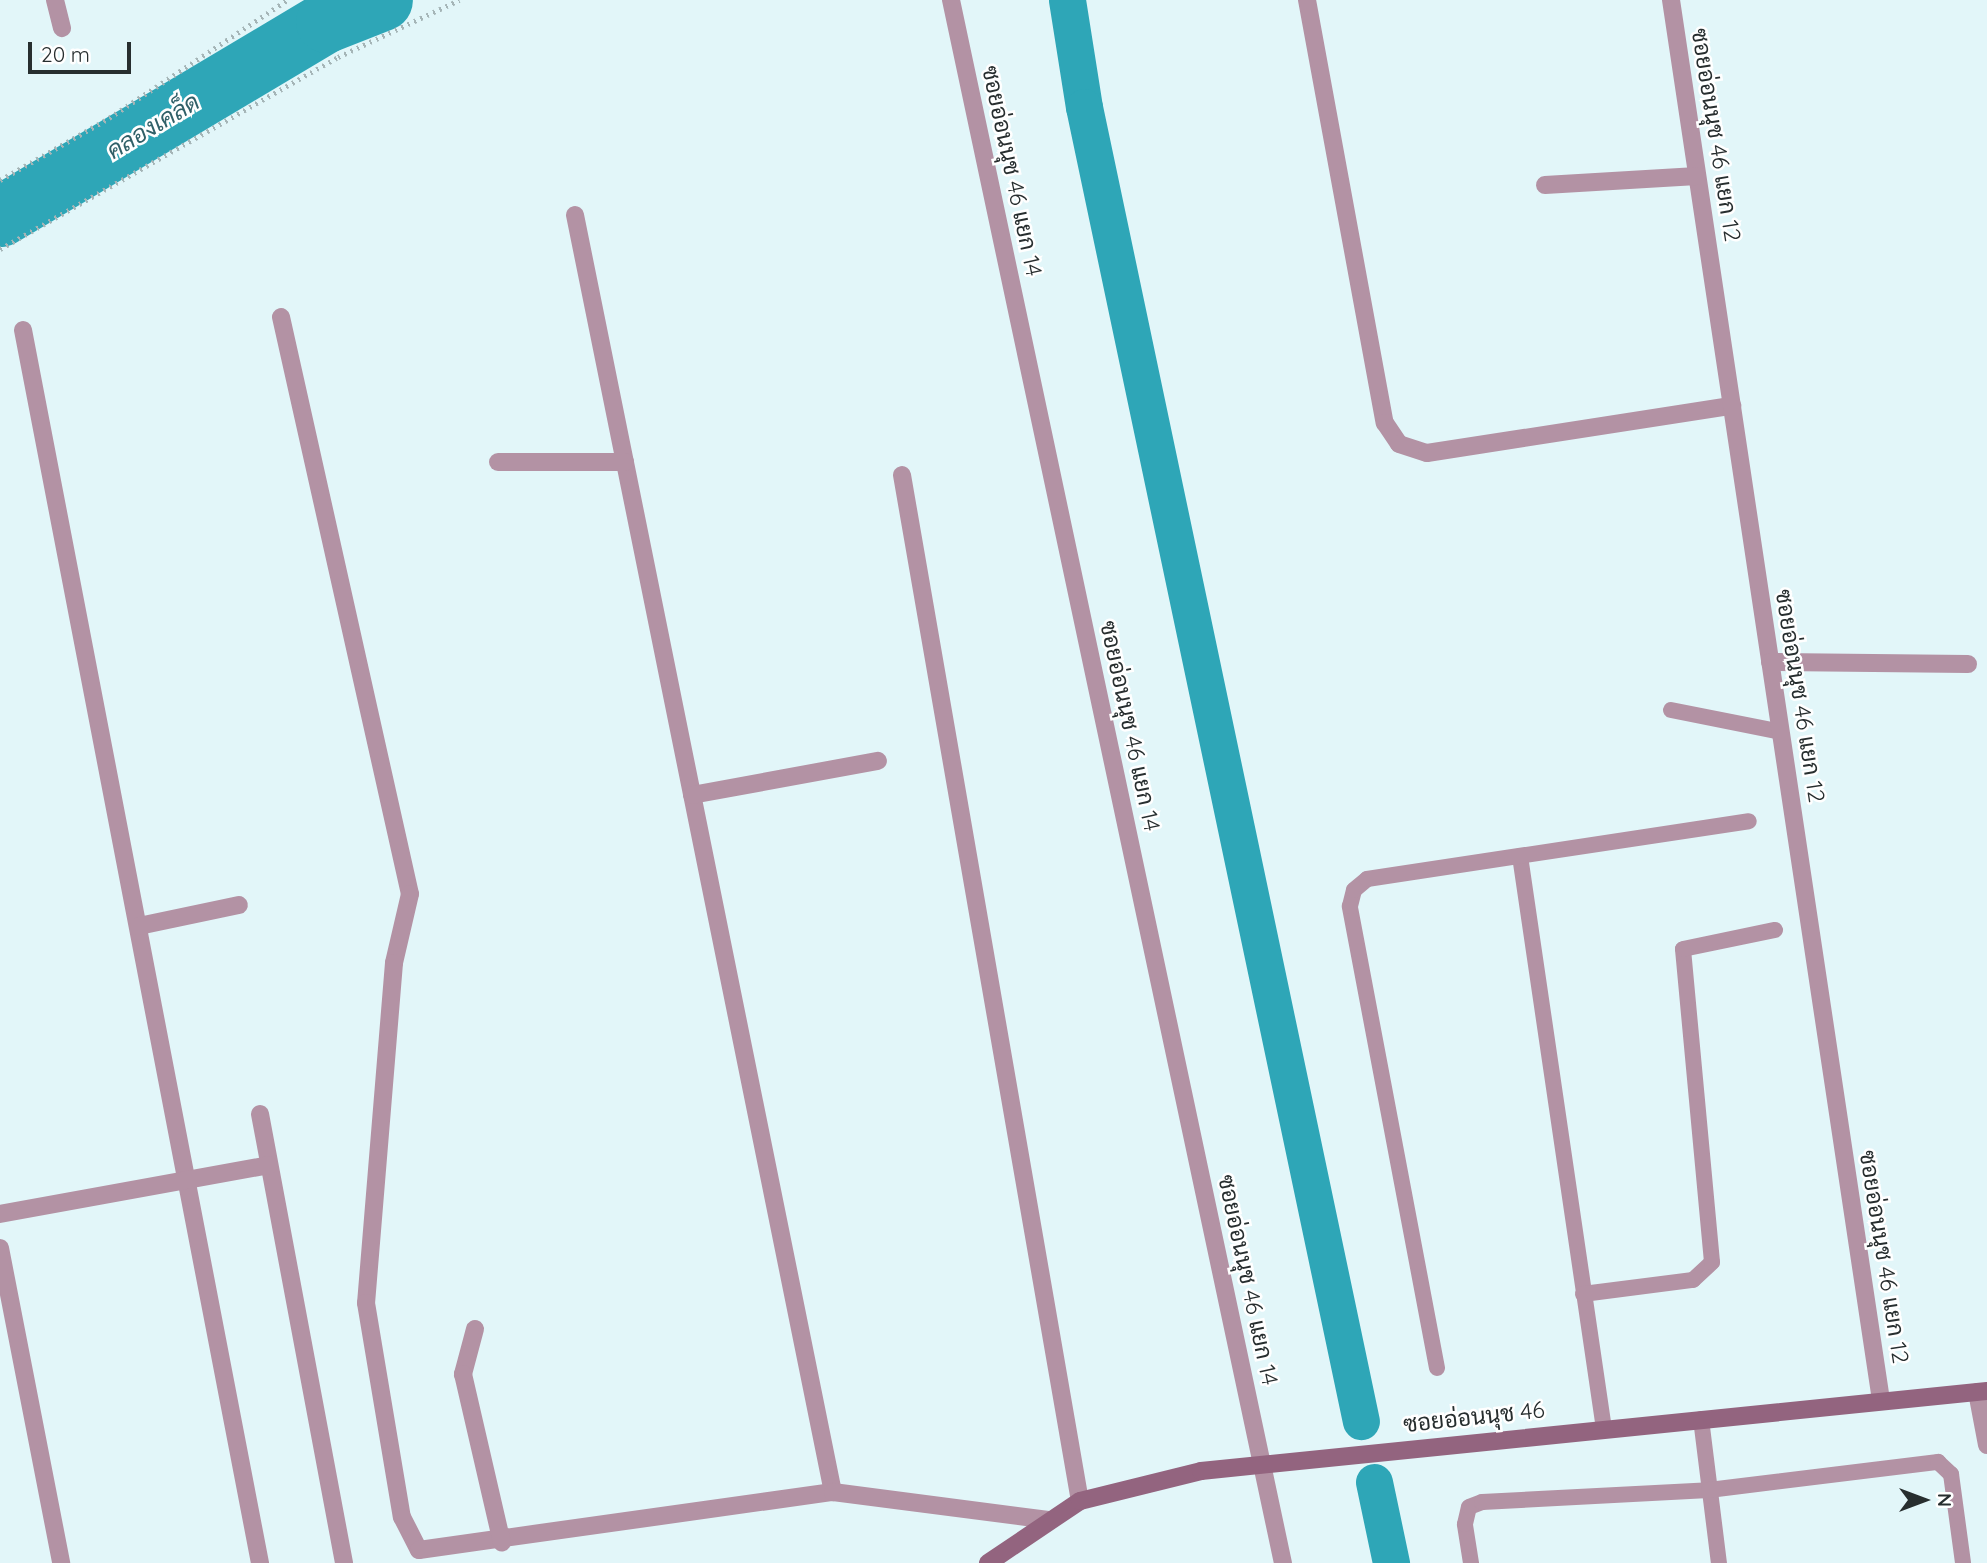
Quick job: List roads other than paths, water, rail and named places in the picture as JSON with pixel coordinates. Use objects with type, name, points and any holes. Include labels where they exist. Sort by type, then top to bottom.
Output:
[{"type":"street","points":[[55,0],[62,29]]},
{"type":"street","name":"ซอยอ่อนนุช 46 แยก 14","points":[[951,0],[1283,1563]]},
{"type":"street","points":[[1307,0],[1385,423],[1399,444],[1427,453],[1732,406]]},
{"type":"street","name":"ซอยอ่อนนุช 46 แยก 12","points":[[1671,0],[1881,1400]]},
{"type":"street","points":[[1545,185],[1698,176]]},
{"type":"street","points":[[575,215],[833,1492]]},
{"type":"street","points":[[281,317],[411,905],[394,963],[366,1303],[402,1517],[419,1550],[502,1543],[833,1492],[1050,1520]]},
{"type":"street","points":[[23,330],[260,1563]]},
{"type":"street","points":[[498,462],[625,462]]},
{"type":"street","points":[[902,475],[1080,1501]]},
{"type":"street","points":[[1770,662],[1968,664]]},
{"type":"street","points":[[692,795],[878,761]]},
{"type":"street","points":[[139,926],[239,905]]},
{"type":"street","points":[[260,1114],[344,1563]]},
{"type":"street","points":[[0,1214],[269,1165]]},
{"type":"street","points":[[0,1248],[61,1563]]},
{"type":"street","points":[[475,1329],[463,1374],[502,1543]]},
{"type":"street","points":[[1982,1392],[1987,1444]]},
{"type":"street","name":"ซอยอ่อนนุช 46","points":[[988,1563],[1080,1501],[1133,1485],[1262,1462],[1982,1392]]},
{"type":"lane","points":[[1671,710],[1781,732]]},
{"type":"lane","points":[[1437,1368],[1350,906],[1367,879],[1749,821]]},
{"type":"lane","points":[[1520,856],[1604,1429]]},
{"type":"lane","points":[[1583,1294],[1693,1280],[1712,1262],[1683,949],[1774,930]]},
{"type":"lane","points":[[1702,1419],[1719,1563]]},
{"type":"lane","points":[[1471,1563],[1465,1524],[1469,1507],[1482,1502],[1709,1490],[1938,1462],[1951,1474],[1963,1563]]},
{"type":"waterway","name":"คลองเคล็ด","points":[[0,216],[326,22],[382,0]]},
{"type":"waterway","points":[[1067,0],[1084,107],[1361,1421]]},
{"type":"waterway","points":[[1374,1482],[1391,1563]]}]
